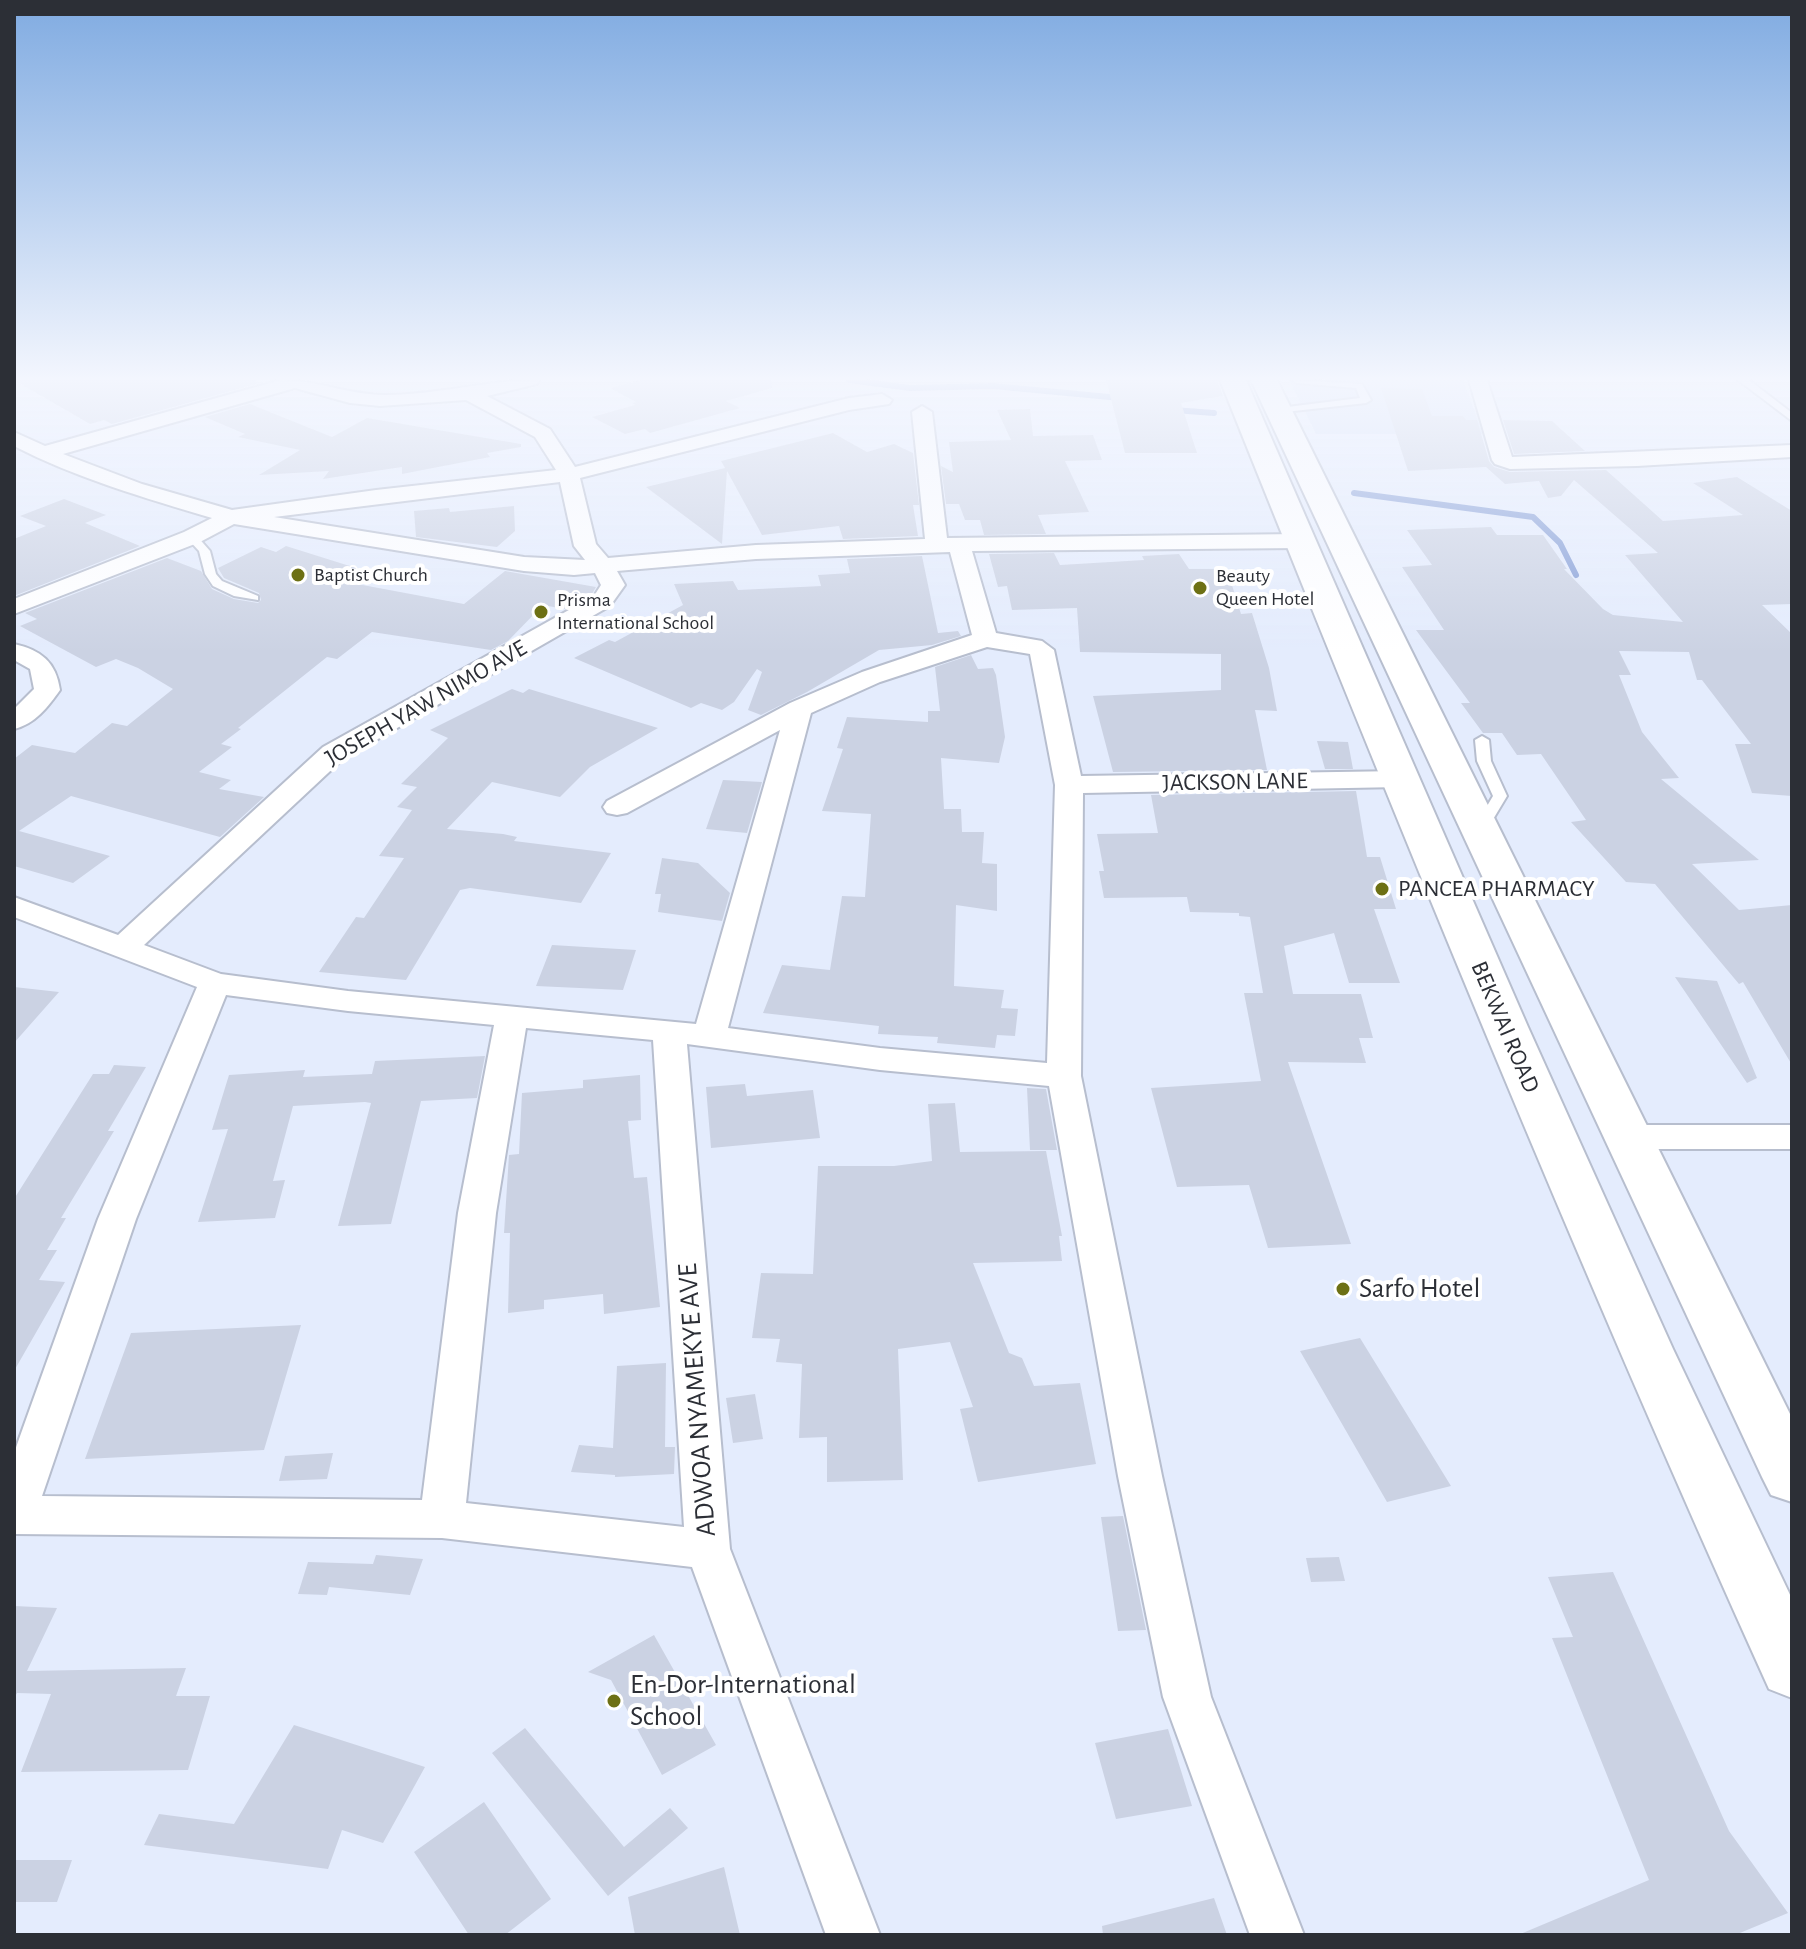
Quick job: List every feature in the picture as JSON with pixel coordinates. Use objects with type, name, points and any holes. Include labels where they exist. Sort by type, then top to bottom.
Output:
[{"type":"highway","name":"BEKWAI ROAD","points":[[1279,471],[1306,523],[1481,828],[1625,1137],[1792,1477]]},
{"type":"highway","name":"BEKWAI ROAD","points":[[1296,471],[1306,523],[1401,779],[1551,1135],[1720,1517],[1792,1668]]},
{"type":"street","points":[[90,471],[231,517],[524,564],[574,568],[756,552],[948,545],[1306,523]]},
{"type":"street","points":[[566,471],[585,546],[602,565]]},
{"type":"street","points":[[14,607],[192,537],[231,517],[585,471]]},
{"type":"street","points":[[934,471],[948,545],[985,639]]},
{"type":"street","name":"JOSEPH YAW NIMO AVE","points":[[124,946],[333,753],[602,601],[613,585],[602,565]]},
{"type":"street","points":[[617,807],[799,709],[871,677],[985,639],[1042,650],[1069,785],[1064,1076],[1140,1476],[1187,1697],[1277,1935]]},
{"type":"street","points":[[14,651],[38,662],[44,669],[47,690],[33,708],[14,721]]},
{"type":"street","name":"ADWOA NYAMEKYE AVE","points":[[799,709],[689,1034],[708,1549],[853,1935]]},
{"type":"street","name":"JACKSON LANE","points":[[1069,785],[1401,779]]},
{"type":"street","points":[[14,906],[215,983],[348,1001],[512,1015],[880,1059],[1064,1076]]},
{"type":"street","points":[[215,983],[117,1219],[14,1514],[442,1519],[708,1549]]},
{"type":"street","points":[[442,1519],[477,1213],[512,1015]]},
{"type":"street","points":[[1625,1137],[1792,1137]]},
{"type":"lane","points":[[192,537],[206,549],[214,581],[224,588],[254,598]]},
{"type":"lane","points":[[1481,828],[1500,796],[1484,761],[1482,740]]},
{"type":"building","points":[[266,471],[376,471],[323,479],[329,471],[259,475]]},
{"type":"building","points":[[713,471],[915,471],[919,505],[913,505],[918,536],[843,539],[839,526],[762,535],[727,471],[722,544],[646,487]]},
{"type":"building","points":[[942,471],[1070,471],[1089,512],[1038,515],[1046,534],[984,535],[980,520],[965,520],[959,504],[946,504]]},
{"type":"building","points":[[1490,471],[1607,471],[1663,521],[1743,515],[1693,483],[1737,477],[1792,511],[1792,604],[1762,605],[1792,634],[1792,796],[1752,793],[1735,744],[1751,744],[1702,680],[1697,680],[1689,652],[1619,651],[1631,675],[1619,675],[1642,732],[1679,778],[1661,779],[1759,860],[1692,864],[1739,910],[1792,905],[1792,1065],[1743,982],[1739,984],[1655,884],[1626,882],[1571,822],[1586,820],[1541,754],[1517,755],[1502,733],[1483,733],[1461,703],[1470,703],[1416,630],[1444,630],[1402,567],[1432,565],[1407,530],[1491,527],[1497,535],[1543,535],[1567,569],[1564,569],[1603,609],[1613,615],[1683,622],[1625,555],[1658,553],[1574,480],[1561,496],[1548,498],[1539,481],[1505,484]]},
{"type":"building","points":[[64,499],[106,515],[85,523],[140,546],[14,596],[14,539],[46,526],[20,516]]},
{"type":"building","points":[[514,506],[515,531],[497,547],[416,537],[414,511],[449,508],[450,512]]},
{"type":"building","points":[[286,546],[372,573],[352,583],[464,604],[505,571],[596,587],[592,594],[564,609],[543,605],[508,641],[491,650],[372,632],[337,659],[327,657],[238,728],[241,729],[221,744],[232,747],[199,772],[231,780],[219,789],[264,797],[220,837],[71,796],[19,831],[110,856],[73,883],[14,866],[14,759],[32,745],[75,753],[112,723],[127,726],[173,689],[116,659],[96,667],[20,626],[37,619],[25,613],[167,558],[201,571],[212,589],[234,599],[258,603],[261,600],[259,593],[224,578],[218,568],[261,547],[276,552]]},
{"type":"building","points":[[1054,553],[1060,565],[1144,560],[1142,556],[1179,554],[1189,569],[1227,569],[1241,614],[1252,613],[1269,668],[1277,711],[1255,710],[1267,770],[1113,772],[1093,696],[1221,690],[1221,654],[1080,652],[1077,608],[1012,610],[1007,586],[998,587],[989,554]]},
{"type":"building","points":[[922,556],[938,633],[958,631],[961,636],[932,645],[879,650],[761,715],[748,710],[762,672],[757,669],[734,702],[722,710],[701,703],[691,708],[574,658],[609,640],[615,642],[683,605],[674,584],[733,581],[738,590],[821,586],[818,575],[850,573],[847,559]]},
{"type":"building","points":[[971,655],[978,669],[993,668],[996,675],[1005,737],[999,763],[941,758],[944,809],[961,809],[962,832],[984,832],[982,863],[997,864],[997,911],[956,905],[954,986],[1004,990],[1001,1008],[1018,1009],[1015,1036],[997,1035],[995,1048],[937,1043],[938,1037],[878,1034],[879,1026],[763,1013],[782,965],[830,970],[842,896],[865,897],[871,814],[822,811],[843,749],[837,748],[847,717],[928,722],[928,711],[940,711],[935,667]]},
{"type":"building","points":[[512,689],[523,693],[529,689],[658,728],[590,767],[560,797],[492,782],[447,829],[503,834],[517,837],[514,841],[611,853],[581,903],[470,888],[460,890],[406,980],[319,972],[356,917],[364,918],[404,858],[379,856],[412,810],[397,807],[417,787],[401,784],[448,738],[430,730]]},
{"type":"building","points":[[1317,741],[1348,742],[1353,769],[1325,769]]},
{"type":"building","points":[[723,780],[762,782],[747,833],[706,829]]},
{"type":"building","points":[[1356,791],[1367,857],[1380,857],[1396,909],[1374,909],[1400,983],[1349,983],[1334,933],[1284,946],[1293,994],[1361,994],[1373,1038],[1359,1038],[1366,1063],[1288,1062],[1351,1244],[1268,1248],[1249,1185],[1177,1187],[1151,1088],[1261,1081],[1244,993],[1263,993],[1250,917],[1239,916],[1239,913],[1190,912],[1187,897],[1104,898],[1099,871],[1104,871],[1097,834],[1158,833],[1151,795]]},
{"type":"building","points":[[662,858],[698,863],[730,893],[722,921],[658,912],[661,894],[655,894]]},
{"type":"building","points":[[552,945],[636,950],[623,990],[536,986]]},
{"type":"building","points":[[1675,977],[1717,981],[1757,1078],[1747,1083]]},
{"type":"building","points":[[14,987],[59,992],[14,1043]]},
{"type":"building","points":[[485,1056],[477,1098],[421,1101],[391,1224],[338,1226],[371,1103],[365,1102],[293,1106],[273,1181],[285,1180],[275,1218],[198,1222],[228,1129],[212,1130],[229,1075],[305,1070],[303,1077],[372,1074],[375,1061]]},
{"type":"building","points":[[114,1065],[146,1067],[108,1131],[114,1131],[61,1218],[66,1218],[47,1250],[57,1250],[39,1280],[65,1282],[14,1371],[14,1199],[93,1074],[109,1074]]},
{"type":"building","points":[[640,1075],[641,1120],[628,1121],[634,1178],[647,1177],[660,1307],[604,1314],[603,1294],[544,1300],[544,1309],[508,1313],[510,1233],[504,1233],[509,1155],[519,1154],[522,1093],[583,1088],[583,1080]]},
{"type":"building","points":[[745,1084],[747,1096],[813,1090],[820,1138],[711,1148],[706,1087]]},
{"type":"building","points":[[1027,1088],[1046,1089],[1057,1150],[1030,1150]]},
{"type":"building","points":[[955,1103],[960,1152],[1046,1151],[1062,1236],[1059,1236],[1062,1261],[973,1263],[1009,1353],[1022,1358],[1034,1386],[1080,1383],[1096,1464],[978,1482],[960,1409],[973,1407],[950,1342],[898,1349],[903,1480],[827,1482],[827,1437],[799,1438],[802,1364],[776,1362],[780,1339],[752,1338],[761,1273],[813,1274],[818,1166],[894,1166],[932,1161],[928,1104]]},
{"type":"building","points":[[301,1325],[264,1450],[85,1459],[131,1333]]},
{"type":"building","points":[[1360,1338],[1451,1486],[1387,1502],[1300,1351]]},
{"type":"building","points":[[666,1363],[665,1447],[675,1447],[674,1474],[615,1477],[571,1472],[579,1445],[613,1448],[617,1366]]},
{"type":"building","points":[[755,1394],[763,1439],[733,1443],[726,1398]]},
{"type":"building","points":[[333,1453],[327,1479],[279,1481],[285,1456]]},
{"type":"building","points":[[1123,1516],[1146,1630],[1118,1631],[1101,1517]]},
{"type":"building","points":[[376,1555],[423,1559],[410,1595],[329,1587],[327,1595],[298,1594],[308,1562],[373,1564]]},
{"type":"building","points":[[1339,1557],[1345,1581],[1311,1582],[1306,1558]]},
{"type":"building","points":[[1613,1572],[1729,1831],[1788,1913],[1735,1935],[1518,1935],[1649,1880],[1552,1638],[1573,1637],[1548,1577]]},
{"type":"building","points":[[14,1606],[57,1608],[27,1671],[186,1668],[176,1696],[210,1696],[188,1770],[21,1772],[51,1694],[17,1693],[14,1698]]},
{"type":"building","points":[[654,1635],[716,1745],[662,1775],[611,1680],[588,1672]]},
{"type":"building","points":[[294,1725],[425,1767],[383,1843],[342,1830],[328,1869],[144,1845],[159,1814],[234,1824]]},
{"type":"building","points":[[525,1728],[624,1847],[670,1808],[688,1828],[608,1896],[492,1753]]},
{"type":"building","points":[[1168,1729],[1192,1806],[1116,1819],[1095,1743]]},
{"type":"building","points":[[484,1802],[551,1899],[505,1935],[469,1935],[414,1852]]},
{"type":"building","points":[[14,1860],[72,1860],[57,1902],[14,1902]]},
{"type":"building","points":[[724,1867],[740,1935],[635,1935],[628,1897]]},
{"type":"building","points":[[1214,1898],[1227,1935],[1103,1935],[1102,1926]]},
{"type":"waterway","points":[[1354,493],[1533,517],[1560,543],[1576,575]]},
{"type":"place","name":"Baptist Church","points":[[298,575]]},
{"type":"place","name":"Beauty Queen Hotel","points":[[1200,588]]},
{"type":"place","name":"Prisma International School","points":[[541,612]]},
{"type":"place","name":"PANCEA PHARMACY","points":[[1382,889]]},
{"type":"place","name":"Sarfo Hotel","points":[[1343,1289]]},
{"type":"place","name":"En-Dor-International School","points":[[614,1701]]}]
